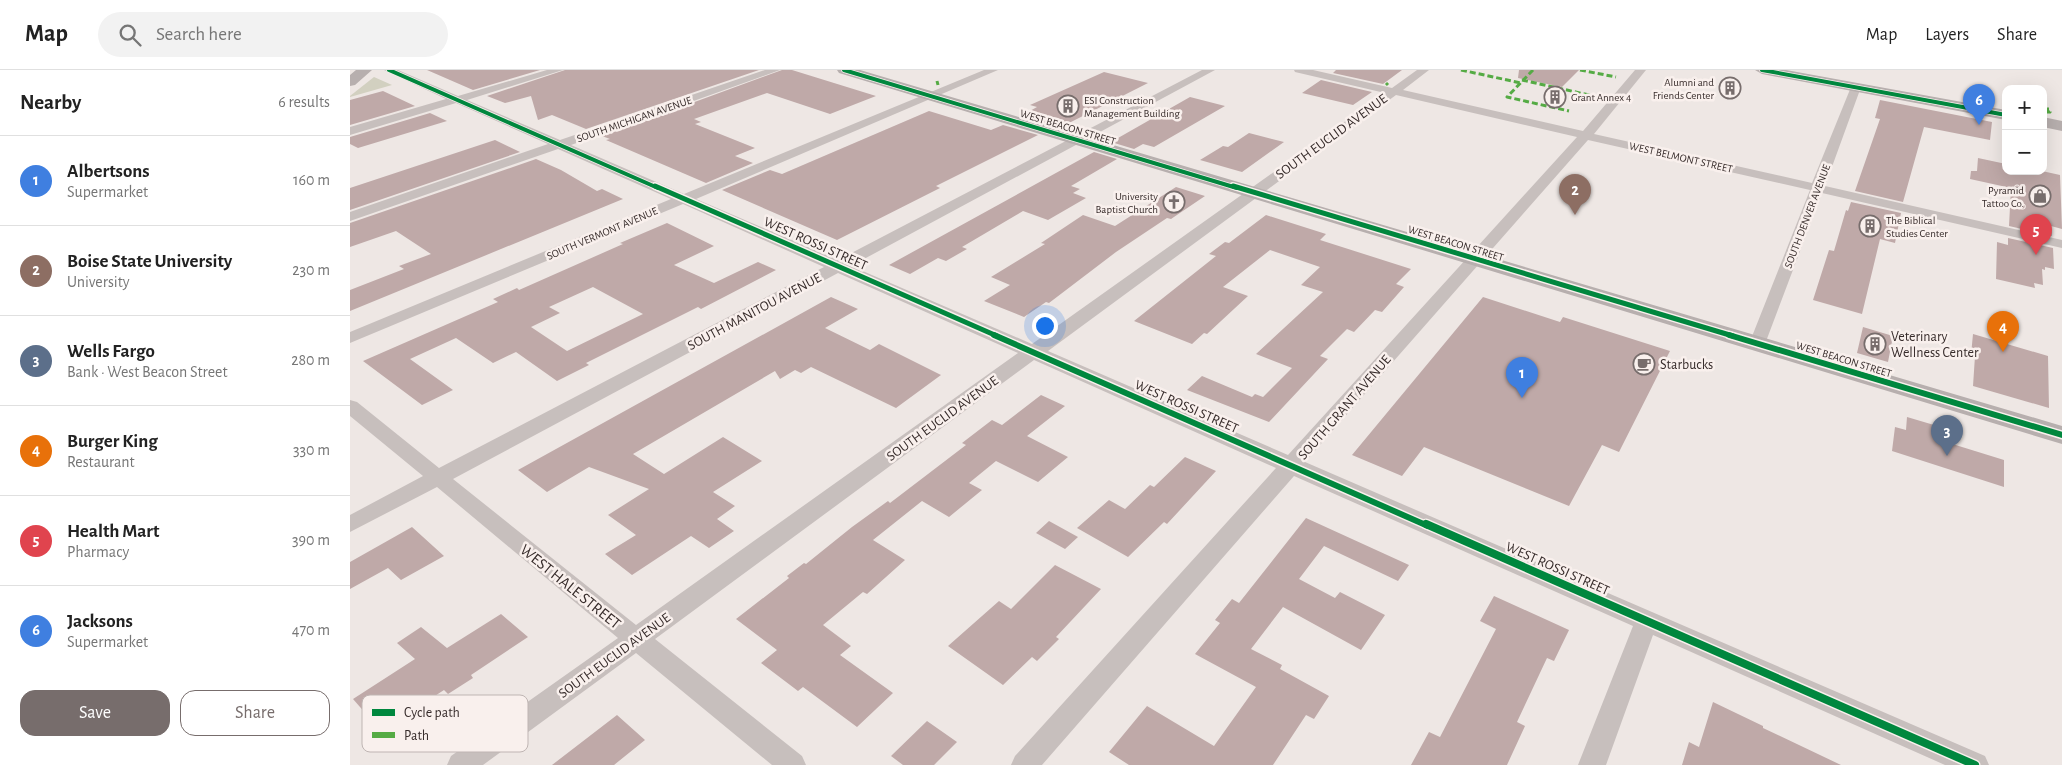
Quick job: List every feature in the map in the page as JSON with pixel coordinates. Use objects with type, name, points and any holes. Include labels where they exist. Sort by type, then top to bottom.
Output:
[{"type":"street","points":[[350,82],[365,70]]},
{"type":"street","name":"WEST ROSSI STREET","points":[[389,70],[1975,765]]},
{"type":"street","points":[[350,130],[558,70]]},
{"type":"street","name":"SOUTH MICHIGAN AVENUE","points":[[350,217],[775,70]]},
{"type":"street","name":"WEST BEACON STREET","points":[[844,70],[2062,435]]},
{"type":"street","name":"SOUTH VERMONT AVENUE","points":[[350,338],[993,70]]},
{"type":"street","name":"SOUTH MANITOU AVENUE","points":[[350,524],[1210,70]]},
{"type":"street","name":"WEST BELMONT STREET","points":[[1299,70],[2062,244]]},
{"type":"street","name":"SOUTH EUCLID AVENUE","points":[[528,717],[1424,70]]},
{"type":"street","name":"SOUTH GRANT AVENUE","points":[[1025,765],[1586,135],[1641,70]]},
{"type":"street","points":[[1762,70],[2002,114]]},
{"type":"street","name":"SOUTH DENVER AVENUE","points":[[1757,344],[1856,87]]},
{"type":"street","points":[[2047,123],[2062,126]]},
{"type":"street","name":"WEST HALE STREET","points":[[350,406],[792,765]]},
{"type":"street","points":[[1592,765],[1647,621]]},
{"type":"street","name":"SOUTH EUCLID AVENUE","points":[[461,765],[479,752]]},
{"type":"shaded area","points":[[374,77],[392,85],[350,97],[350,96]]},
{"type":"building","points":[[427,70],[540,70],[473,90]]},
{"type":"building","points":[[565,70],[759,70],[586,129],[552,115],[538,120],[531,96],[505,103],[487,96]]},
{"type":"building","points":[[782,70],[792,70],[876,96],[830,114],[767,93],[694,119],[701,122],[695,124],[755,148],[735,156],[753,163],[706,183],[606,140],[610,139],[602,136]]},
{"type":"building","points":[[1336,70],[1402,70],[1383,84],[1333,73]]},
{"type":"building","points":[[1519,70],[1579,70],[1562,87],[1518,78]]},
{"type":"building","points":[[1104,72],[1148,83],[1069,123],[1066,122],[1057,126],[1021,116],[1037,107],[1030,105]]},
{"type":"building","points":[[1321,80],[1372,92],[1353,105],[1302,93]]},
{"type":"building","points":[[383,91],[415,106],[350,125],[350,100]]},
{"type":"building","points":[[1190,97],[1225,106],[1154,147],[1143,144],[1134,149],[1111,142]]},
{"type":"building","points":[[1880,100],[1992,122],[1990,140],[1924,127],[1903,202],[1855,191],[1880,119],[1875,118]]},
{"type":"building","points":[[929,111],[991,130],[1003,125],[1038,135],[936,186],[940,188],[837,240],[722,190],[770,170],[782,174]]},
{"type":"building","points":[[430,113],[447,121],[358,148],[350,144],[350,137]]},
{"type":"building","points":[[1249,133],[1284,142],[1242,172],[1200,160],[1223,146],[1228,147]]},
{"type":"building","points":[[495,140],[520,152],[350,210],[350,188]]},
{"type":"building","points":[[1094,152],[1117,159],[1071,186],[1080,189],[1073,193],[1086,198],[1048,220],[1023,211],[962,247],[967,249],[946,261],[938,258],[910,274],[889,265]]},
{"type":"building","points":[[1978,158],[2002,163],[2002,175],[2047,175],[2047,172],[2060,175],[2062,229],[2051,226],[2052,236],[2009,226],[2011,188],[1970,179],[1971,171],[1977,171]]},
{"type":"building","points":[[536,159],[561,170],[597,191],[602,189],[623,199],[350,311],[350,290],[404,269],[399,266],[431,254],[396,231],[350,247],[350,223]]},
{"type":"building","points":[[1176,187],[1205,196],[1171,219],[1167,218],[1116,252],[1049,303],[1046,302],[1024,317],[984,301],[1010,285],[991,277],[1045,244],[1041,243],[1083,215],[1115,226]]},
{"type":"building","points":[[1851,202],[1901,213],[1895,243],[1880,239],[1862,314],[1813,300],[1829,250],[1834,251],[1846,210],[1848,211]]},
{"type":"building","points":[[1266,215],[1326,234],[1320,240],[1411,269],[1396,284],[1404,287],[1382,312],[1375,310],[1354,332],[1347,329],[1320,356],[1328,359],[1269,422],[1187,390],[1202,376],[1252,397],[1255,394],[1263,397],[1292,368],[1256,354],[1323,292],[1301,285],[1320,267],[1270,250],[1223,287],[1248,296],[1207,334],[1204,333],[1192,344],[1134,321],[1216,256],[1209,254],[1225,242],[1229,243]]},
{"type":"building","points":[[667,223],[714,246],[674,265],[714,283],[758,262],[776,270],[701,309],[698,307],[586,363],[589,365],[557,381],[516,352],[493,363],[456,338],[410,359],[453,390],[422,405],[363,361],[498,302],[493,299],[517,288],[519,290],[623,244],[620,243]],"holes":[[[593,287],[643,314],[567,351],[531,327],[560,313],[549,307]]]},
{"type":"building","points":[[2008,238],[2053,248],[2054,269],[2045,267],[2045,270],[2042,269],[2043,285],[2034,283],[2035,288],[1996,279],[1997,242],[2008,245]]},
{"type":"building","points":[[831,297],[858,309],[825,328],[870,350],[879,344],[941,375],[896,408],[811,367],[801,373],[795,370],[780,379],[775,371],[633,454],[664,474],[723,437],[762,461],[713,492],[735,506],[717,519],[734,531],[709,548],[691,536],[632,575],[605,554],[636,535],[608,515],[649,489],[589,467],[547,492],[518,470]]},
{"type":"building","points":[[1483,297],[1560,322],[1563,317],[1670,351],[1619,452],[1602,445],[1569,506],[1424,447],[1402,476],[1352,455]]},
{"type":"building","name":"Veterinary Wellness Center","points":[[1863,327],[1893,336],[1888,362],[1857,353]]},
{"type":"building","points":[[1973,334],[2048,356],[2049,408],[1973,386],[1975,356],[1971,355]]},
{"type":"building","points":[[1041,395],[1065,406],[1027,436],[1068,457],[1038,482],[996,461],[969,483],[982,490],[949,517],[922,501],[873,540],[905,560],[867,594],[863,592],[823,625],[851,646],[840,655],[893,693],[857,727],[803,687],[798,691],[761,663],[777,650],[736,619],[789,578],[787,576],[804,563],[806,564],[888,501],[890,503],[966,445],[962,443],[992,420],[1002,425]]},
{"type":"building","points":[[1907,417],[1934,425],[1933,438],[2004,460],[2004,487],[1892,451],[1895,427],[1906,430]]},
{"type":"building","points":[[1185,457],[1216,471],[1167,524],[1164,522],[1128,557],[1077,528],[1109,500],[1125,509],[1150,485],[1154,487]]},
{"type":"building","points":[[1306,518],[1409,565],[1398,581],[1324,546],[1299,579],[1335,598],[1340,592],[1385,615],[1361,650],[1283,607],[1251,649],[1282,665],[1280,669],[1329,696],[1314,719],[1306,715],[1273,765],[1129,765],[1109,752],[1147,706],[1214,746],[1256,687],[1195,654],[1220,623],[1215,620],[1232,599],[1239,603]]},
{"type":"building","points":[[1049,521],[1078,537],[1065,549],[1036,533]]},
{"type":"building","points":[[412,527],[444,556],[401,580],[388,568],[350,589],[350,562]]},
{"type":"building","points":[[1055,565],[1101,589],[1056,637],[1059,639],[1037,661],[1032,657],[1003,685],[948,646],[999,601],[1011,609]]},
{"type":"building","points":[[1494,596],[1569,630],[1554,661],[1547,658],[1517,722],[1525,726],[1507,765],[1411,765],[1429,732],[1440,737],[1496,629],[1480,621]]},
{"type":"building","points":[[501,614],[528,637],[471,675],[473,678],[448,694],[444,690],[436,695],[362,695],[362,709],[353,699],[415,659],[397,643],[421,627],[447,648]]},
{"type":"building","points":[[1713,702],[1841,765],[1682,765],[1689,742],[1699,747]]},
{"type":"building","points":[[617,715],[645,740],[614,765],[552,765]]},
{"type":"building","points":[[927,721],[957,742],[934,765],[903,765],[891,756]]},
{"type":"marked path","points":[[1461,70],[1521,83]]},
{"type":"marked path","points":[[1533,70],[1507,97],[1569,111]]},
{"type":"marked path","points":[[1580,70],[1616,77]]},
{"type":"marked path","points":[[1522,80],[1598,97]]},
{"type":"marked path","points":[[937,81],[938,85]]},
{"type":"marked path","points":[[2047,109],[2050,112],[2047,112]]},
{"type":"cycle path","points":[[389,70],[1975,765]]},
{"type":"cycle path","points":[[844,70],[2062,435]]},
{"type":"cycle path","points":[[1762,70],[2002,114]]},
{"type":"place","name":"Alumni and Friends Center","points":[[1730,88]]},
{"type":"place","name":"Grant Annex 4","points":[[1555,97]]},
{"type":"place","name":"ESI Construction Management Building","points":[[1068,106]]},
{"type":"place","name":"Jacksons","points":[[1979,125]]},
{"type":"place","name":"Pyramid Tattoo Co.","points":[[2040,196]]},
{"type":"place","name":"University Baptist Church","points":[[1174,202]]},
{"type":"place","name":"Boise State University","points":[[1575,215]]},
{"type":"place","name":"The Biblical Studies Center","points":[[1870,226]]},
{"type":"place","name":"Health Mart","points":[[2036,255]]},
{"type":"place","name":"Veterinary Wellness Center","points":[[1875,344]]},
{"type":"place","name":"Burger King","points":[[2003,352]]},
{"type":"place","name":"Starbucks","points":[[1644,364]]},
{"type":"place","name":"Albertsons","points":[[1522,398]]},
{"type":"place","name":"Wells Fargo","points":[[1947,456]]}]
